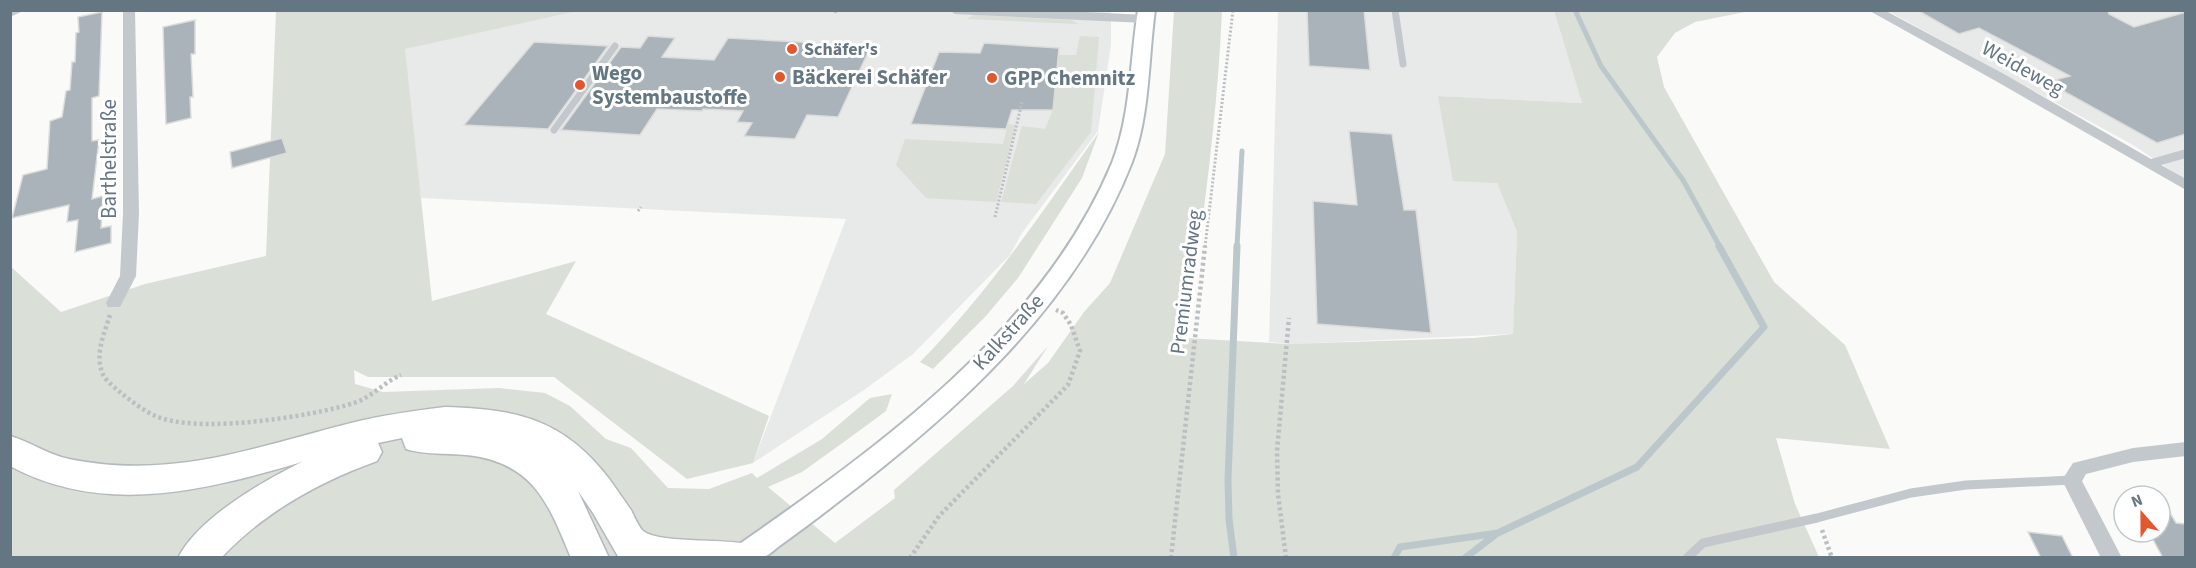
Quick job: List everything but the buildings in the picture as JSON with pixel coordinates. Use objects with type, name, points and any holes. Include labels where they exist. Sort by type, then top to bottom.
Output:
[{"type":"highway","points":[[10,449],[29,462],[63,474],[119,480],[176,479],[405,425],[434,421],[496,421],[529,431],[573,461],[600,494],[634,550],[741,557]]},
{"type":"highway","points":[[197,558],[216,536],[247,513],[325,466],[403,443],[446,440],[502,449],[531,463],[551,480],[564,501],[590,558]]},
{"type":"main road","name":"Kalkstraße","points":[[741,557],[864,470],[971,374],[1028,314],[1073,255],[1104,203],[1122,161],[1133,119],[1146,15]]},
{"type":"street","points":[[10,13],[19,10]]},
{"type":"street","name":"Barthelstraße","points":[[114,303],[128,276],[131,213],[129,10]]},
{"type":"street","name":"Kalkstraße","points":[[955,10],[1146,15]]},
{"type":"street","name":"Weideweg","points":[[1874,10],[1999,77],[2186,186]]},
{"type":"street","points":[[2150,164],[2186,153]]},
{"type":"street","points":[[2112,558],[2072,480],[2080,468],[2105,460],[2186,449]]},
{"type":"lane","points":[[1395,10],[1403,64]]},
{"type":"lane","points":[[554,130],[615,46]]},
{"type":"lane","points":[[1687,558],[1703,543],[1817,518],[1911,493],[1966,485],[2072,480]]},
{"type":"path","name":"Premiumradweg","points":[[1171,558],[1186,408],[1233,10]]},
{"type":"path","points":[[995,217],[1022,102]]},
{"type":"path","points":[[114,303],[103,339],[100,366],[109,384],[139,409],[168,420],[205,424],[316,411],[364,399],[401,375]]},
{"type":"path","points":[[1286,558],[1278,494],[1277,451],[1289,318]]},
{"type":"path","points":[[910,558],[939,516],[1068,385],[1080,351],[1071,325]]},
{"type":"path","points":[[1817,518],[1832,558]]},
{"type":"shaded area","points":[[577,10],[1111,11],[1111,45],[1098,131],[1022,233],[1010,255],[913,354],[864,390],[753,463],[846,219],[421,198],[404,49]]},
{"type":"shaded area","points":[[276,11],[577,11],[405,49],[432,301],[576,261],[546,314],[769,416],[753,463],[687,479],[554,377],[368,377],[354,370],[355,384],[383,392],[499,388],[545,393],[570,406],[606,439],[631,448],[668,488],[709,489],[752,473],[757,478],[822,439],[870,398],[892,394],[886,411],[802,472],[768,487],[835,543],[895,498],[894,490],[1013,386],[1048,346],[1024,384],[1048,363],[1084,312],[1110,283],[1165,154],[1174,11],[1222,11],[1213,134],[1186,338],[1288,344],[1474,338],[1513,334],[1517,232],[1497,183],[1453,181],[1438,96],[1582,103],[1554,11],[1750,11],[1695,22],[1675,33],[1657,57],[1664,87],[1774,282],[1845,345],[1890,449],[1776,438],[1795,504],[1819,557],[11,557],[10,266],[61,312],[145,284],[266,256]]},
{"type":"shaded area","points":[[1278,11],[1554,11],[1582,103],[1438,96],[1497,183],[1517,232],[1513,334],[1292,344],[1269,342]]},
{"type":"shaded area","points":[[1888,11],[2185,11],[2185,180],[2133,145]]},
{"type":"shaded area","points":[[973,15],[1071,20],[1078,24],[967,19]]},
{"type":"shaded area","points":[[1080,36],[1099,37],[1091,132],[1036,204],[1001,202],[1022,126],[1045,129],[1053,110],[1058,55],[1076,55]]},
{"type":"shaded area","points":[[1008,124],[1016,125],[996,202],[926,198],[896,165],[905,139],[1003,144]]},
{"type":"shaded area","points":[[1099,132],[1082,178],[1018,278],[985,317],[933,369],[920,362],[992,280]]},
{"type":"waterway","points":[[1575,10],[1601,66],[1683,180],[1720,247]]},
{"type":"waterway","points":[[1237,247],[1242,151]]},
{"type":"waterway","points":[[1234,558],[1229,519],[1228,480],[1237,246]]},
{"type":"waterway","points":[[1394,558],[1400,547],[1498,533],[1637,467],[1764,327],[1719,246]]},
{"type":"waterway","points":[[1465,558],[1495,535]]},
{"type":"place","name":"Schäfer's","points":[[792,49]]},
{"type":"place","name":"Bäckerei Schäfer","points":[[780,77]]},
{"type":"place","name":"GPP Chemnitz","points":[[992,78]]},
{"type":"place","name":"Wego Systembaustoffe","points":[[580,85]]}]
